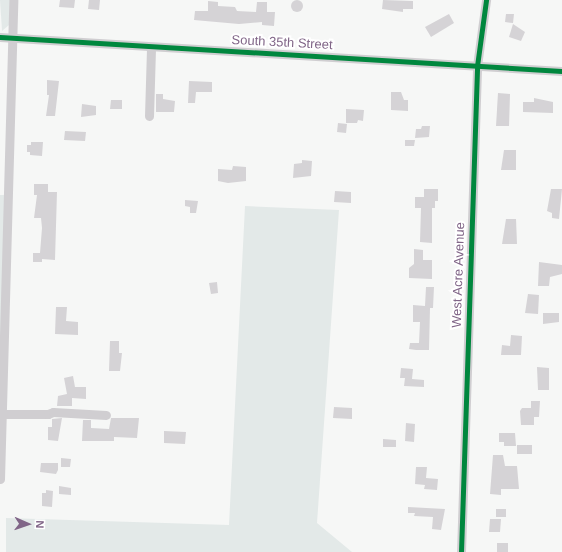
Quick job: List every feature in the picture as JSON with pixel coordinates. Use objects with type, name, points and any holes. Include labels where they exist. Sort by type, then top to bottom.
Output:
[{"type":"street","points":[[0,479],[2,414],[4,126],[12,38],[12,0]]},
{"type":"street","name":"West Acre Avenue","points":[[461,552],[477,66],[486,0]]},
{"type":"street","name":"South 35th Street","points":[[0,37],[562,71]]},
{"type":"street","points":[[149,116],[151,47]]},
{"type":"street","points":[[2,414],[48,414],[53,412],[106,415]]},
{"type":"shaded area","points":[[0,0],[10,0],[9,25],[2,31]]},
{"type":"shaded area","points":[[0,195],[5,195],[0,376]]},
{"type":"shaded area","points":[[245,206],[339,210],[317,523],[352,552],[6,552],[6,518],[229,525]]},
{"type":"building","points":[[60,0],[75,0],[74,8],[59,7]]},
{"type":"building","points":[[89,0],[100,0],[99,10],[88,9]]},
{"type":"building","points":[[297,0],[301,2],[303,6],[301,10],[297,12],[293,10],[291,6],[293,2]]},
{"type":"building","points":[[383,0],[413,1],[413,9],[403,9],[403,12],[382,9]]},
{"type":"building","points":[[208,1],[218,2],[218,6],[235,7],[237,11],[256,12],[257,2],[267,2],[267,12],[275,12],[274,26],[262,25],[262,22],[239,24],[194,20],[195,11],[208,11]]},
{"type":"building","points":[[449,14],[454,23],[431,37],[425,27]]},
{"type":"building","points":[[506,14],[514,14],[513,23],[505,22]]},
{"type":"building","points":[[513,24],[525,32],[521,41],[509,37]]},
{"type":"building","points":[[47,80],[59,81],[55,116],[46,116],[49,95],[47,95]]},
{"type":"building","points":[[189,81],[212,82],[212,92],[196,92],[195,103],[188,103]]},
{"type":"building","points":[[391,92],[401,92],[404,100],[408,100],[408,111],[391,110]]},
{"type":"building","points":[[498,93],[510,94],[509,126],[496,126]]},
{"type":"building","points":[[156,94],[163,94],[163,99],[175,101],[174,112],[156,112]]},
{"type":"building","points":[[534,98],[553,102],[553,113],[523,112],[523,102],[534,102]]},
{"type":"building","points":[[111,100],[122,100],[122,109],[110,109]]},
{"type":"building","points":[[82,104],[96,106],[96,115],[81,117]]},
{"type":"building","points":[[346,109],[364,110],[363,121],[358,120],[357,123],[346,123]]},
{"type":"building","points":[[338,123],[347,124],[346,133],[337,132]]},
{"type":"building","points":[[422,126],[430,126],[429,137],[415,138],[416,129],[421,129]]},
{"type":"building","points":[[65,131],[86,132],[85,141],[64,140]]},
{"type":"building","points":[[405,140],[415,140],[414,146],[405,146]]},
{"type":"building","points":[[31,142],[43,142],[42,156],[30,155],[30,152],[27,152],[27,145],[31,145]]},
{"type":"building","points":[[504,150],[516,150],[516,170],[501,170]]},
{"type":"building","points":[[302,160],[312,161],[311,176],[293,178],[294,164],[302,163]]},
{"type":"building","points":[[233,166],[246,167],[246,181],[228,183],[218,181],[218,169],[232,170]]},
{"type":"building","points":[[34,184],[48,184],[48,192],[57,192],[55,260],[42,259],[42,262],[33,262],[33,253],[40,253],[42,228],[41,218],[34,218],[37,195],[34,195]]},
{"type":"building","points":[[424,189],[438,189],[438,201],[435,201],[435,208],[432,208],[432,243],[420,242],[421,208],[415,208],[415,197],[424,197]]},
{"type":"building","points":[[551,189],[562,189],[559,219],[552,218],[552,213],[547,211]]},
{"type":"building","points":[[335,191],[351,192],[351,203],[334,202]]},
{"type":"building","points":[[185,200],[198,201],[196,213],[190,213],[190,207],[185,206]]},
{"type":"building","points":[[506,219],[516,219],[517,244],[502,244]]},
{"type":"building","points":[[414,249],[423,250],[423,260],[432,260],[432,279],[409,278],[409,268],[414,264]]},
{"type":"building","points":[[539,262],[562,265],[562,274],[550,277],[549,286],[538,286]]},
{"type":"building","points":[[217,282],[218,293],[211,294],[209,283]]},
{"type":"building","points":[[426,287],[434,287],[433,308],[430,308],[429,350],[409,349],[410,343],[419,343],[420,322],[413,322],[413,305],[425,306]]},
{"type":"building","points":[[528,294],[539,295],[538,314],[525,313]]},
{"type":"building","points":[[56,307],[67,307],[66,321],[78,322],[78,335],[55,334]]},
{"type":"building","points":[[543,313],[559,313],[559,322],[543,324]]},
{"type":"building","points":[[511,335],[522,336],[521,355],[501,355],[502,345],[510,346]]},
{"type":"building","points":[[110,341],[119,341],[119,353],[122,353],[120,371],[109,371]]},
{"type":"building","points":[[537,367],[549,368],[549,390],[538,390]]},
{"type":"building","points":[[401,368],[413,369],[412,379],[424,380],[424,387],[404,386],[405,378],[400,378]]},
{"type":"building","points":[[73,376],[75,387],[86,387],[86,399],[72,398],[72,406],[57,406],[58,396],[67,394],[64,378]]},
{"type":"building","points":[[531,401],[540,401],[539,417],[534,417],[534,425],[521,425],[520,411],[522,408],[531,408]]},
{"type":"building","points":[[334,407],[352,408],[352,419],[333,418]]},
{"type":"building","points":[[62,418],[58,441],[48,440],[48,427],[52,427],[52,419]]},
{"type":"building","points":[[111,418],[139,418],[137,438],[114,437],[114,441],[82,441],[83,420],[91,420],[91,428],[109,429]]},
{"type":"building","points":[[406,423],[415,424],[414,442],[405,441]]},
{"type":"building","points":[[164,431],[186,432],[185,444],[164,443]]},
{"type":"building","points":[[499,433],[515,433],[516,446],[504,446],[504,442],[499,442]]},
{"type":"building","points":[[383,439],[396,440],[396,447],[383,447]]},
{"type":"building","points":[[517,445],[532,445],[532,454],[517,454]]},
{"type":"building","points":[[493,455],[503,455],[505,466],[517,466],[519,489],[501,489],[501,495],[490,494]]},
{"type":"building","points":[[61,458],[71,459],[70,467],[61,467]]},
{"type":"building","points":[[41,463],[58,463],[58,470],[56,474],[40,472]]},
{"type":"building","points":[[416,467],[427,467],[426,478],[438,479],[437,490],[424,489],[425,485],[415,484]]},
{"type":"building","points":[[59,486],[71,488],[71,495],[59,494]]},
{"type":"building","points":[[46,490],[53,491],[52,507],[42,506],[42,493],[46,493]]},
{"type":"building","points":[[408,507],[445,509],[441,530],[432,529],[433,517],[414,516],[415,513],[408,513]]},
{"type":"building","points":[[496,509],[506,509],[506,517],[496,517]]},
{"type":"building","points":[[490,519],[501,519],[500,532],[489,532]]},
{"type":"building","points":[[497,543],[508,543],[508,552],[497,552]]},
{"type":"cycle path","points":[[461,552],[477,66],[486,0]]},
{"type":"cycle path","points":[[0,37],[562,71]]}]
